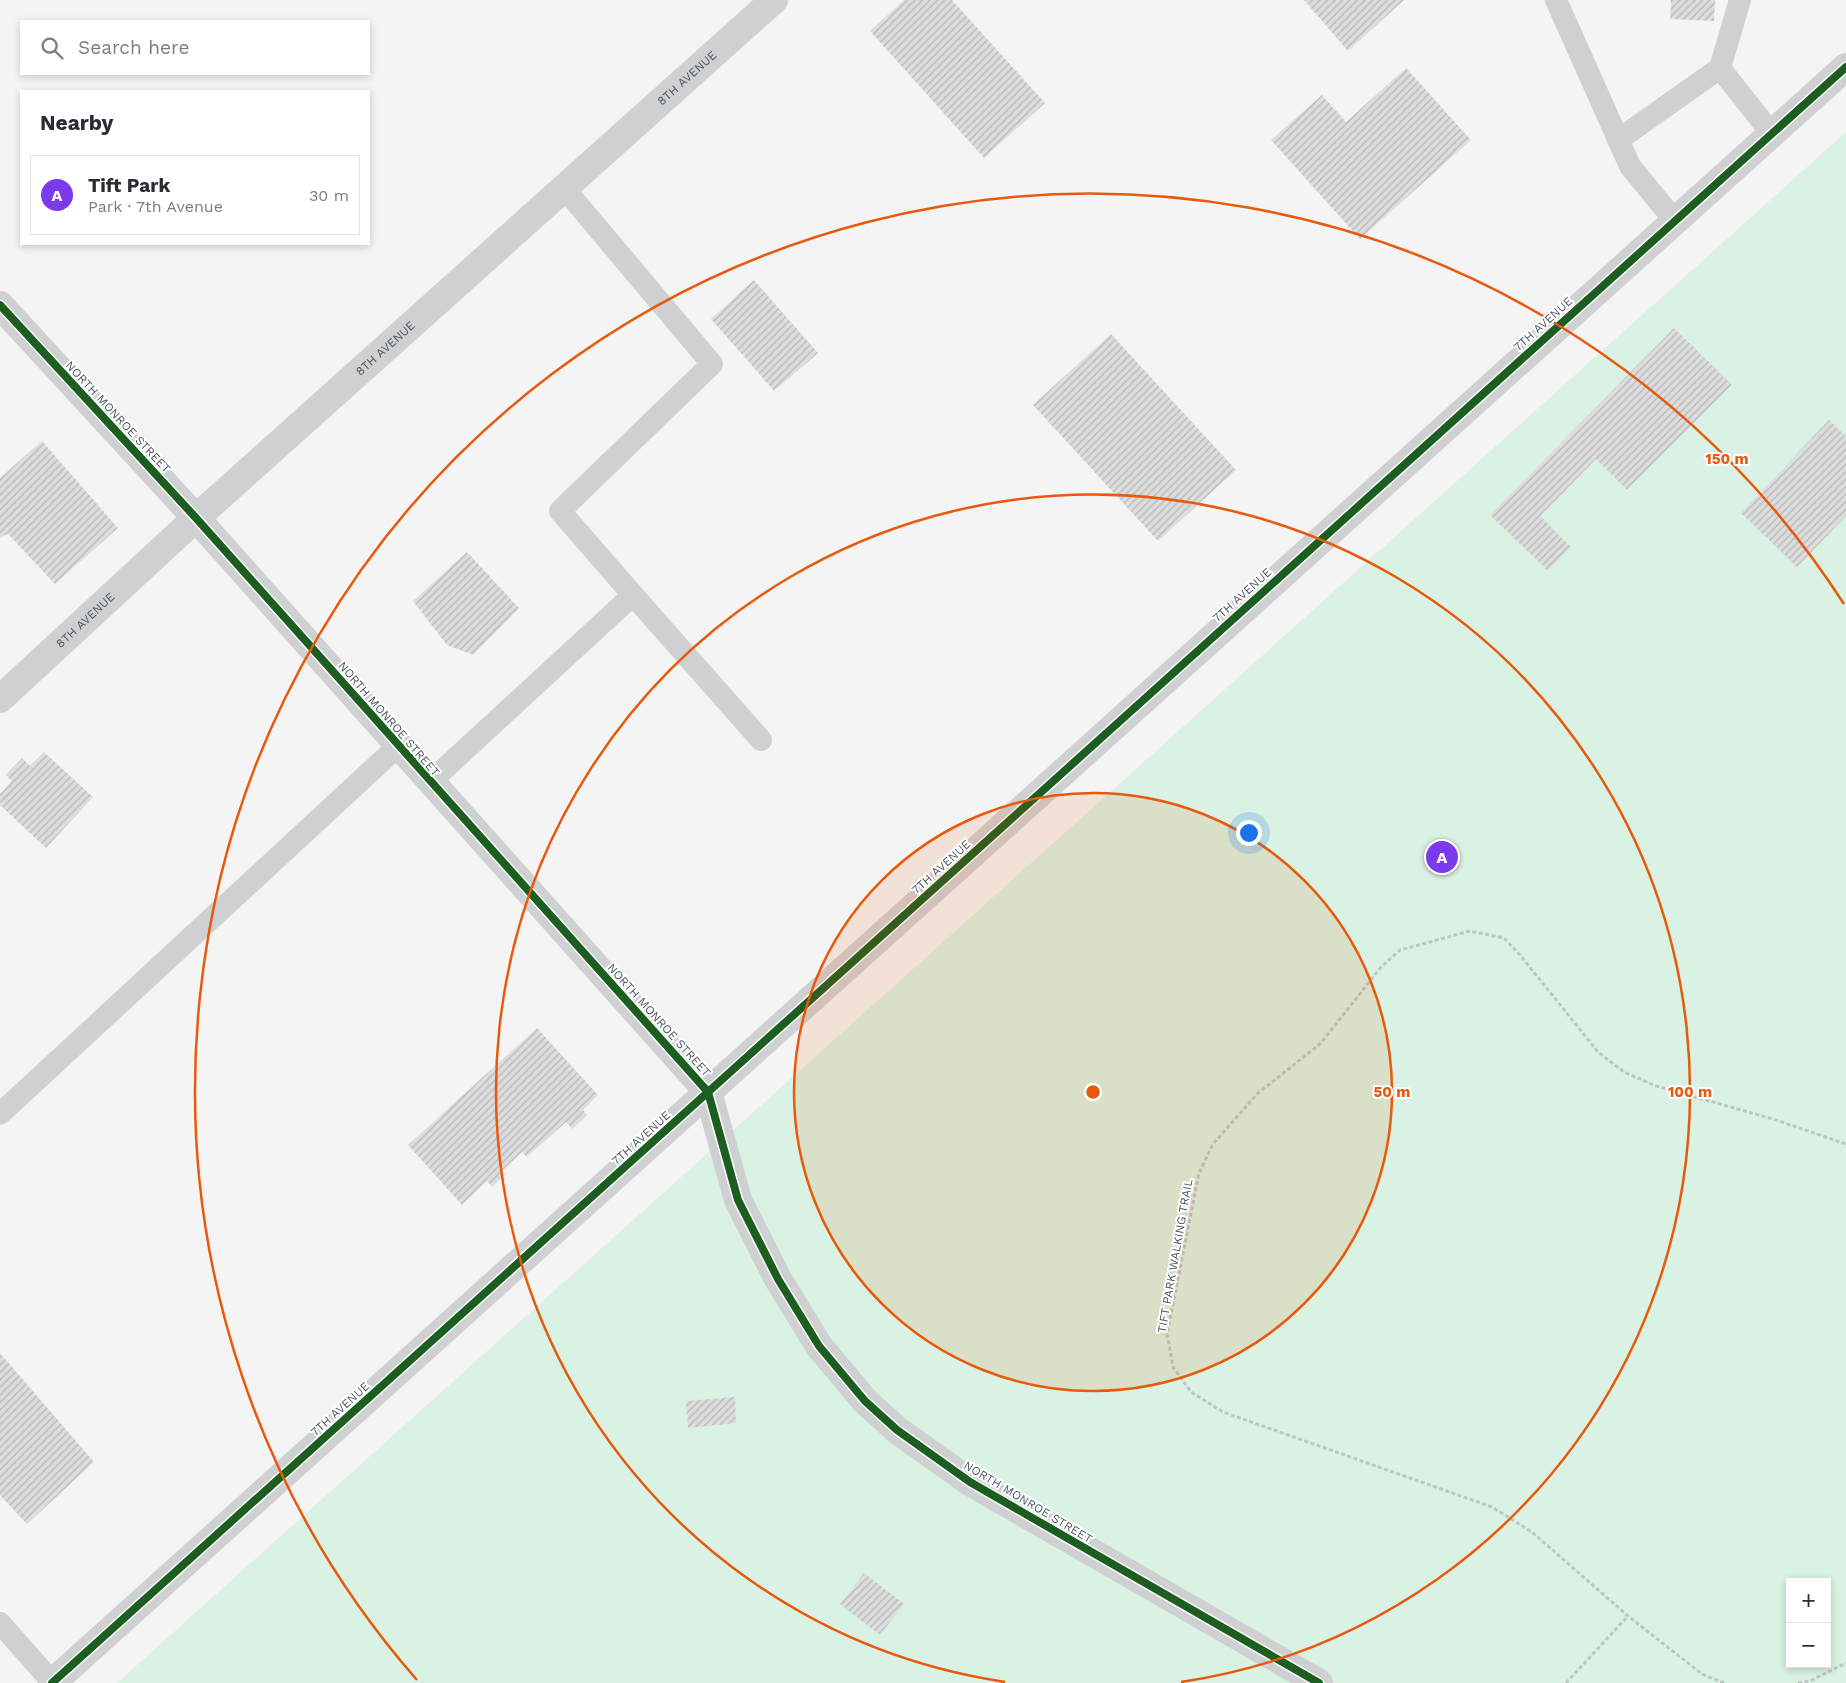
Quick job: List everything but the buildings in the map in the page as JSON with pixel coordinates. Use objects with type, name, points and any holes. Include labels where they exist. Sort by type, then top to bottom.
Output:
[{"type":"street","name":"8TH AVENUE","points":[[0,699],[196,518],[774,0]]},
{"type":"street","name":"7TH AVENUE","points":[[52,1683],[1846,67]]},
{"type":"street","name":"NORTH MONROE STREET","points":[[0,305],[196,518],[708,1092],[738,1200],[778,1279],[819,1346],[865,1401],[897,1430],[970,1482],[1319,1683]]},
{"type":"lane","points":[[1556,0],[1630,166],[1674,220]]},
{"type":"lane","points":[[1618,140],[1720,68],[1740,0]]},
{"type":"lane","points":[[1720,68],[1772,134]]},
{"type":"lane","points":[[564,188],[712,364],[560,511],[761,740]]},
{"type":"lane","points":[[430,782],[633,595]]},
{"type":"lane","points":[[0,1114],[398,746]]},
{"type":"lane","points":[[0,1623],[52,1683]]},
{"type":"path","points":[[1566,1683],[1628,1616]]},
{"type":"path","points":[[1798,1683],[1810,1681],[1846,1663]]},
{"type":"green space","points":[[1846,132],[1846,1683],[117,1683]]},
{"type":"cycle path","points":[[52,1683],[1846,67]]},
{"type":"cycle path","points":[[0,305],[196,518],[708,1092],[738,1200],[778,1279],[819,1346],[865,1401],[897,1430],[970,1482],[1319,1683]]},
{"type":"place","name":"Tift Park","points":[[1442,857]]}]
